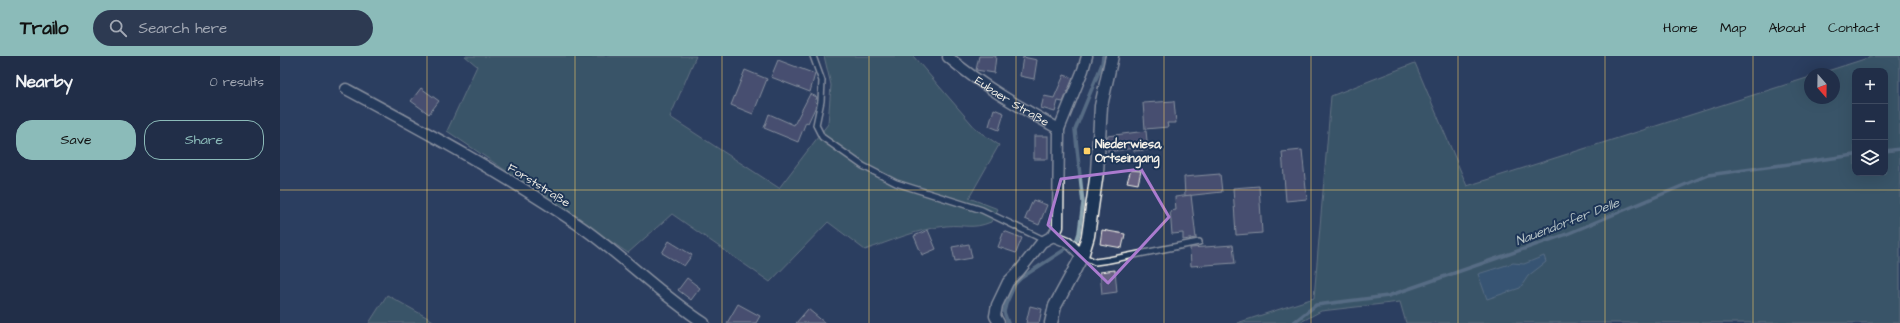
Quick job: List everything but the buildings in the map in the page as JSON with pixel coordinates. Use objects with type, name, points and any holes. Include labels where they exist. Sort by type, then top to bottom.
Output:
[{"type":"street","name":"Eubaer Straße","points":[[948,56],[972,77],[999,95],[1059,129]]},
{"type":"street","name":"Eubaer Straße","points":[[999,323],[995,316],[997,305],[1008,282],[1020,270],[1036,248],[1049,238],[1058,227],[1059,129],[1083,70],[1087,56]]},
{"type":"street","points":[[1052,323],[1055,306],[1074,249],[1088,236],[1097,172],[1101,106],[1112,56]]},
{"type":"street","name":"Forststraße","points":[[346,89],[415,126],[504,178],[583,229],[704,323]]},
{"type":"street","points":[[1049,238],[1074,249]]},
{"type":"lane","points":[[813,56],[822,81],[821,101],[816,125],[822,137],[863,166],[896,183],[982,210],[1049,238]]},
{"type":"lane","points":[[1074,249],[1095,262],[1199,242]]},
{"type":"highlighted area","points":[[1141,169],[1169,217],[1108,283],[1048,225],[1061,179]]},
{"type":"green space","points":[[465,56],[696,56],[670,117],[779,188],[828,124],[831,85],[824,56],[913,56],[977,130],[999,145],[969,198],[998,209],[991,222],[978,226],[946,226],[925,230],[865,250],[828,222],[770,282],[672,214],[628,253],[447,131],[477,66]]},
{"type":"green space","points":[[1874,56],[1900,56],[1900,323],[1406,323],[1400,302],[1321,311],[1299,323],[1237,323],[1314,298],[1331,96],[1415,63],[1467,186],[1804,79],[1804,104],[1840,104],[1840,68],[1837,68]]},
{"type":"green space","points":[[387,295],[437,323],[369,323]]},
{"type":"water","points":[[1544,256],[1546,262],[1528,276],[1520,288],[1487,299],[1478,274],[1513,263],[1524,264]]},
{"type":"waterway","points":[[1008,323],[1004,312],[1015,284],[1021,278],[1064,250],[1077,239],[1083,203],[1075,130],[1102,64],[1103,56]]},
{"type":"waterway","name":"Nauendorfer Delle","points":[[1888,151],[1900,149]]},
{"type":"waterway","name":"Nauendorfer Delle","points":[[1293,323],[1316,305],[1388,296],[1567,234],[1708,175],[1852,155]]},
{"type":"place","name":"Niederwiesa, Ortseingang","points":[[1087,151]]}]
